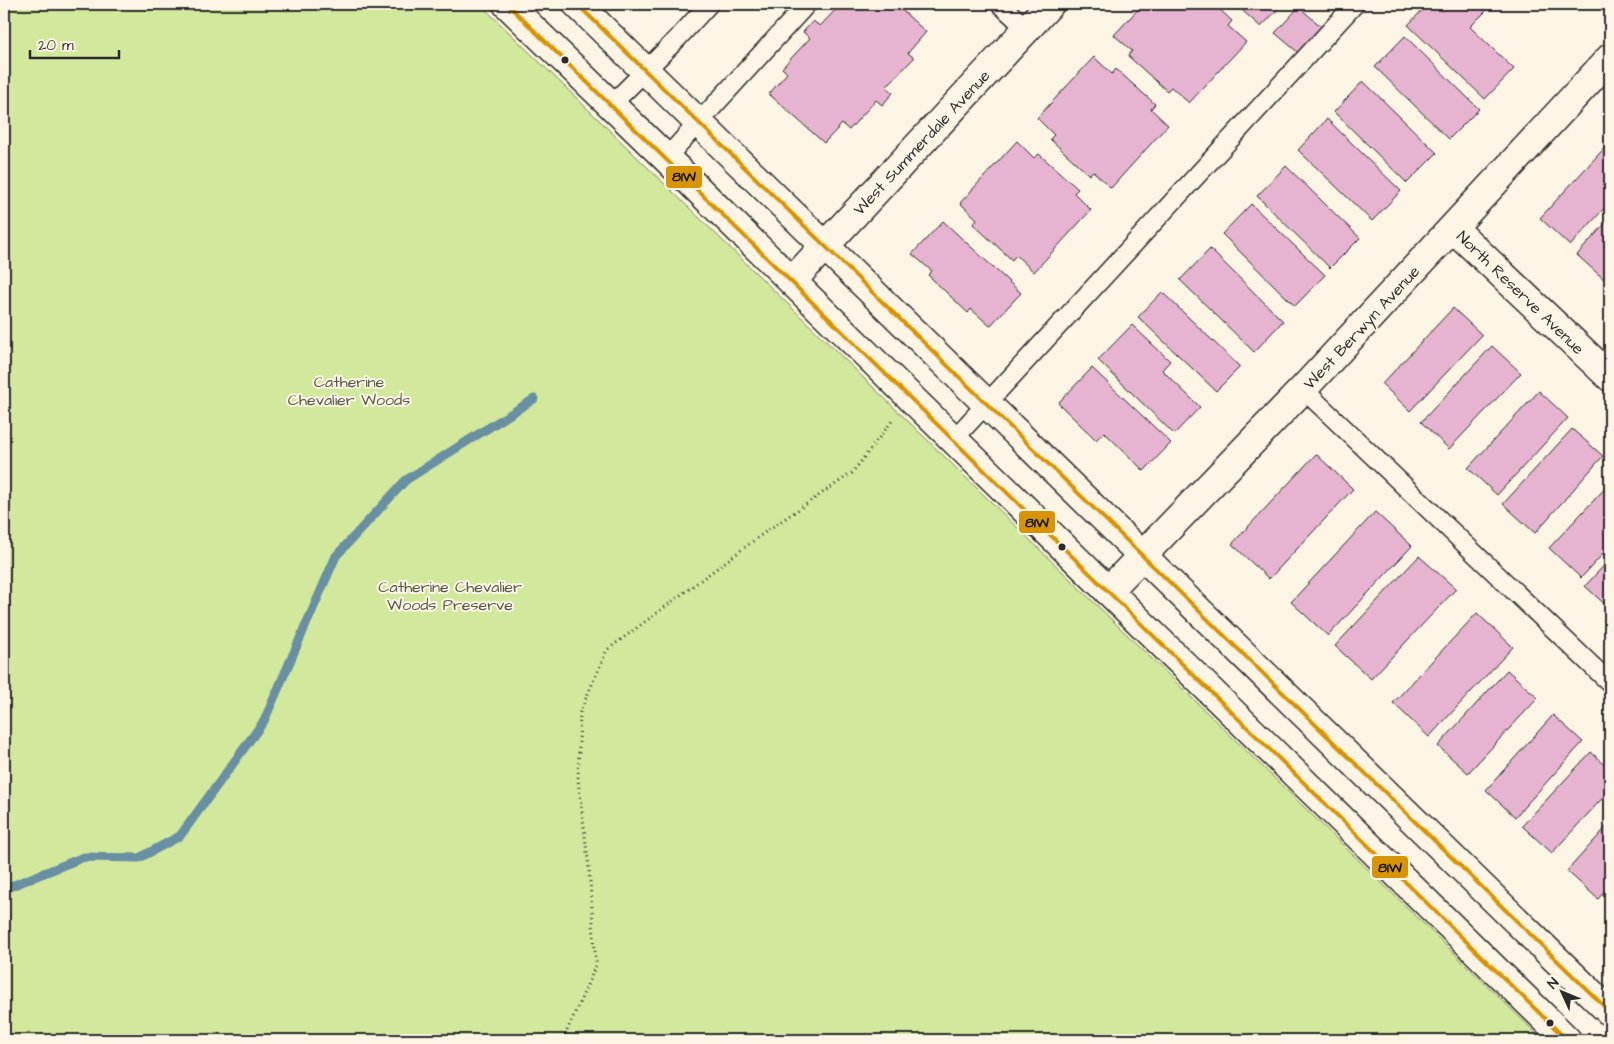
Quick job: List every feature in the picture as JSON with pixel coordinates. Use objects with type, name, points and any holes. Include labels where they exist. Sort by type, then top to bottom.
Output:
[{"type":"main road","points":[[506,4],[792,281],[1567,1040]]},
{"type":"main road","points":[[577,4],[1610,1012]]},
{"type":"main road","name":"West Summerdale Avenue","points":[[792,281],[1050,4]]},
{"type":"main road","name":"West Berwyn Avenue","points":[[1108,591],[1303,390],[1610,59]]},
{"type":"main road","name":"North Reserve Avenue","points":[[1453,228],[1610,377]]},
{"type":"lane","points":[[611,105],[709,4]]},
{"type":"lane","points":[[666,158],[807,4]]},
{"type":"lane","points":[[1000,4],[1027,29]]},
{"type":"lane","points":[[953,440],[1355,4]]},
{"type":"lane","points":[[1303,390],[1610,683]]},
{"type":"path","points":[[564,1040],[596,965],[589,868],[578,780],[580,712],[607,650],[768,530],[852,473],[893,420]]},
{"type":"green space","name":"Catherine Chevalier Woods","points":[[4,4],[480,4],[1543,1040],[4,1040]]},
{"type":"building","points":[[681,4],[696,4],[690,11]]},
{"type":"building","points":[[841,4],[895,4],[926,32],[908,53],[914,58],[886,87],[893,93],[882,105],[876,100],[849,130],[842,124],[824,143],[769,94],[787,73],[782,68],[810,38],[803,32],[813,21],[820,26]]},
{"type":"building","points":[[1143,4],[1214,4],[1232,21],[1228,26],[1246,42],[1189,103],[1171,87],[1167,91],[1128,56],[1132,51],[1114,35]]},
{"type":"building","points":[[1235,4],[1283,4],[1261,27]]},
{"type":"building","points":[[1428,4],[1493,4],[1470,27],[1514,69],[1485,99],[1408,25]]},
{"type":"building","points":[[1299,7],[1324,29],[1301,55],[1275,33]]},
{"type":"building","points":[[1405,36],[1479,109],[1449,139],[1375,67]]},
{"type":"building","points":[[1094,57],[1112,74],[1116,69],[1155,104],[1151,109],[1168,125],[1111,188],[1093,171],[1089,175],[1050,139],[1054,135],[1037,118]]},
{"type":"building","points":[[1363,81],[1437,153],[1407,183],[1334,112]]},
{"type":"building","points":[[1327,119],[1401,191],[1372,221],[1298,150]]},
{"type":"building","points":[[1017,141],[1034,158],[1039,154],[1078,189],[1074,193],[1091,210],[1034,272],[1016,255],[1012,260],[973,224],[977,219],[960,203]]},
{"type":"building","points":[[1610,142],[1610,202],[1570,246],[1540,218]]},
{"type":"building","points":[[1286,166],[1360,238],[1330,268],[1257,196]]},
{"type":"building","points":[[1251,204],[1325,275],[1295,306],[1222,234]]},
{"type":"building","points":[[1610,218],[1610,278],[1607,282],[1577,255]]},
{"type":"building","points":[[943,221],[1021,293],[990,326],[971,309],[968,313],[928,275],[932,271],[912,254]]},
{"type":"building","points":[[1210,249],[1283,321],[1254,352],[1180,280]]},
{"type":"building","points":[[1162,292],[1240,367],[1216,391],[1138,317]]},
{"type":"building","points":[[1453,308],[1482,335],[1410,411],[1382,384]]},
{"type":"building","points":[[1132,325],[1170,361],[1162,370],[1200,407],[1174,434],[1098,360]]},
{"type":"building","points":[[1492,346],[1521,373],[1449,449],[1421,422]]},
{"type":"building","points":[[1092,368],[1171,443],[1144,471],[1104,432],[1096,440],[1058,403]]},
{"type":"building","points":[[1539,391],[1568,418],[1497,495],[1468,468]]},
{"type":"building","points":[[1572,429],[1603,456],[1535,533],[1503,504]]},
{"type":"building","points":[[1316,454],[1353,489],[1269,579],[1232,544]]},
{"type":"building","points":[[1610,483],[1610,546],[1581,578],[1549,548]]},
{"type":"building","points":[[1375,512],[1412,546],[1328,636],[1291,602]]},
{"type":"building","points":[[1419,556],[1456,589],[1371,679],[1335,646]]},
{"type":"building","points":[[1610,559],[1610,609],[1585,586]]},
{"type":"building","points":[[1477,613],[1513,647],[1429,737],[1393,703]]},
{"type":"building","points":[[1507,670],[1538,698],[1468,773],[1438,746]]},
{"type":"building","points":[[1553,715],[1583,742],[1515,817],[1486,790]]},
{"type":"building","points":[[1591,752],[1610,770],[1610,790],[1552,853],[1522,826]]},
{"type":"building","points":[[1610,823],[1610,885],[1598,899],[1567,871]]},
{"type":"waterway","points":[[4,889],[84,857],[139,858],[180,836],[264,721],[336,556],[406,480],[534,399]]},
{"type":"transit line","name":"81W","points":[[507,4],[1567,1040]]},
{"type":"transit line","name":"81W","points":[[577,4],[1610,1012]]},
{"type":"park label","name":"Catherine Chevalier Woods Preserve","points":[[450,595]]}]
